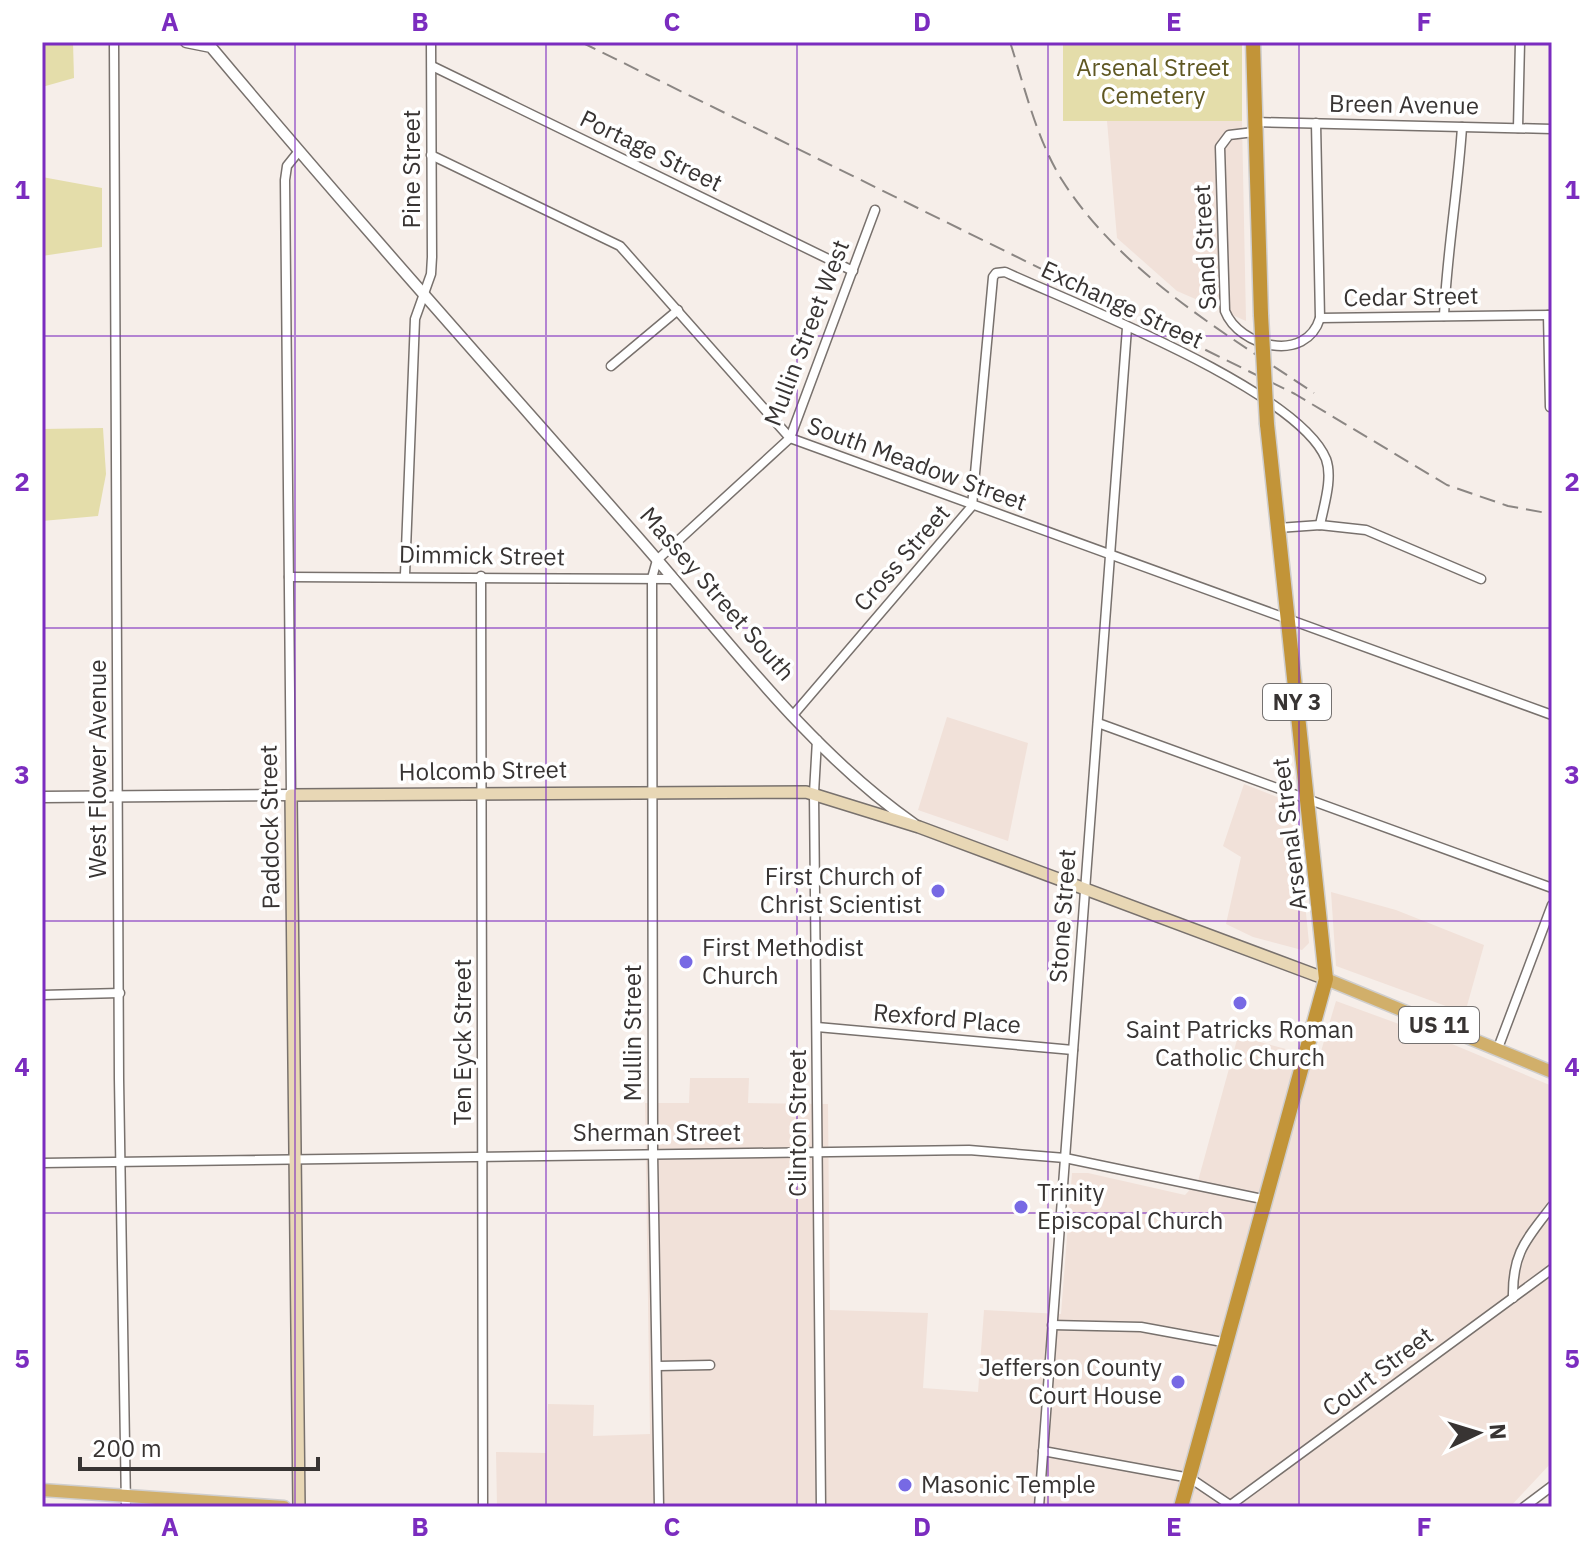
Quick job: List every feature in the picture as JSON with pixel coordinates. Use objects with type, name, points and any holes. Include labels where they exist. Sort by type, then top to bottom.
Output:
[{"type":"highway","name":"Arsenal Street","points":[[1181,1507],[1326,979],[1267,424],[1253,42]]},
{"type":"main road","name":"Holcomb Street","points":[[291,795],[651,791],[814,793],[919,827]]},
{"type":"main road","name":"Paddock Street","points":[[291,795],[299,1507]]},
{"type":"main road","name":"Massey Street South","points":[[919,827],[1326,979]]},
{"type":"main road","name":"US 11","points":[[1326,979],[1552,1072]]},
{"type":"main road","points":[[42,1490],[126,1501],[284,1507]]},
{"type":"street","name":"West Flower Avenue","points":[[114,42],[120,1162],[126,1501]]},
{"type":"street","points":[[186,42],[210,44]]},
{"type":"street","name":"Pine Street","points":[[405,575],[415,319],[432,257],[431,42]]},
{"type":"street","points":[[1518,128],[1520,42]]},
{"type":"street","name":"Massey Street South","points":[[210,44],[424,295],[817,740],[873,794],[919,827]]},
{"type":"street","name":"Portage Street","points":[[432,66],[853,271]]},
{"type":"street","name":"Breen Avenue","points":[[1254,127],[1316,123],[1552,129]]},
{"type":"street","name":"Cedar Street","points":[[1316,123],[1320,318],[1550,315]]},
{"type":"street","name":"Sand Street","points":[[1254,127],[1229,135],[1220,147],[1225,311],[1236,327],[1269,347],[1304,340],[1316,329],[1320,318]]},
{"type":"street","points":[[1444,316],[1447,246],[1458,194],[1462,127]]},
{"type":"street","name":"Paddock Street","points":[[291,795],[285,180],[287,166],[299,151]]},
{"type":"street","name":"South Meadow Street","points":[[431,155],[620,246],[790,438],[1552,715]]},
{"type":"street","name":"Mullin Street West","points":[[657,560],[790,438],[875,210]]},
{"type":"street","name":"Exchange Street","points":[[990,308],[993,277],[1005,272],[1127,328],[1261,397],[1298,423],[1326,459],[1329,473],[1320,525]]},
{"type":"street","name":"Cross Street","points":[[794,714],[972,506],[990,308]]},
{"type":"street","points":[[611,366],[678,310]]},
{"type":"street","points":[[1550,315],[1550,407]]},
{"type":"street","name":"Stone Street","points":[[1039,1507],[1127,328]]},
{"type":"street","points":[[1278,528],[1320,525],[1366,530],[1481,579]]},
{"type":"street","name":"Mullin Street","points":[[657,560],[652,578],[651,791],[659,1507]]},
{"type":"street","name":"Dimmick Street","points":[[289,577],[405,575],[674,579]]},
{"type":"street","name":"Ten Eyck Street","points":[[481,576],[483,1507]]},
{"type":"street","points":[[1098,723],[1552,888]]},
{"type":"street","name":"Clinton Street","points":[[817,740],[814,793],[821,1507]]},
{"type":"street","name":"Holcomb Street","points":[[42,797],[291,795]]},
{"type":"street","points":[[1498,1048],[1552,905]]},
{"type":"street","points":[[42,995],[120,993]]},
{"type":"street","name":"Rexford Place","points":[[817,1027],[1073,1050]]},
{"type":"street","name":"Sherman Street","points":[[42,1163],[969,1150],[1065,1158],[1267,1200]]},
{"type":"street","points":[[1513,1298],[1515,1260],[1519,1248],[1552,1206]]},
{"type":"street","name":"Court Street","points":[[1229,1506],[1552,1269]]},
{"type":"street","points":[[1052,1325],[1141,1327],[1228,1343]]},
{"type":"street","points":[[658,1366],[710,1365]]},
{"type":"street","points":[[1043,1451],[1190,1478],[1229,1506]]},
{"type":"street","points":[[1524,1507],[1552,1486]]},
{"type":"shaded area","points":[[1107,121],[1242,121],[1246,321],[1177,291],[1117,238]]},
{"type":"shaded area","points":[[947,717],[1028,743],[1008,841],[918,810]]},
{"type":"shaded area","points":[[1244,784],[1295,804],[1309,943],[1302,950],[1253,937],[1226,924],[1241,857],[1223,846]]},
{"type":"shaded area","points":[[1331,892],[1396,910],[1484,945],[1465,1013],[1336,966]]},
{"type":"shaded area","points":[[1336,1001],[1440,1039],[1552,1086],[1552,1462],[1510,1507],[497,1507],[496,1452],[546,1453],[548,1404],[594,1405],[593,1436],[650,1434],[645,1103],[689,1103],[690,1078],[749,1078],[748,1103],[828,1104],[830,1310],[928,1313],[923,1388],[978,1392],[984,1310],[1061,1314],[1072,1173],[1088,1173],[1185,1195],[1198,1181],[1238,1036],[1319,1058]]},
{"type":"green space","points":[[42,42],[73,42],[74,78],[42,87]]},
{"type":"green space","name":"Arsenal Street Cemetery","points":[[1063,42],[1242,42],[1242,121],[1063,121]]},
{"type":"green space","points":[[42,177],[102,188],[102,247],[42,256]]},
{"type":"green space","points":[[103,428],[106,474],[98,516],[42,521],[42,429]]},
{"type":"railway","points":[[581,42],[1295,394],[1447,485],[1508,506],[1552,514]]},
{"type":"railway","points":[[1010,42],[1045,147],[1062,180],[1086,213],[1113,244],[1177,299],[1314,393]]},
{"type":"place","name":"First Church of Christ Scientist","points":[[938,891]]},
{"type":"place","name":"First Methodist Church","points":[[686,962]]},
{"type":"place","name":"Saint Patricks Roman Catholic Church","points":[[1240,1003]]},
{"type":"place","name":"Trinity Episcopal Church","points":[[1021,1207]]},
{"type":"place","name":"Jefferson County Court House","points":[[1178,1382]]},
{"type":"place","name":"Masonic Temple","points":[[905,1485]]}]
